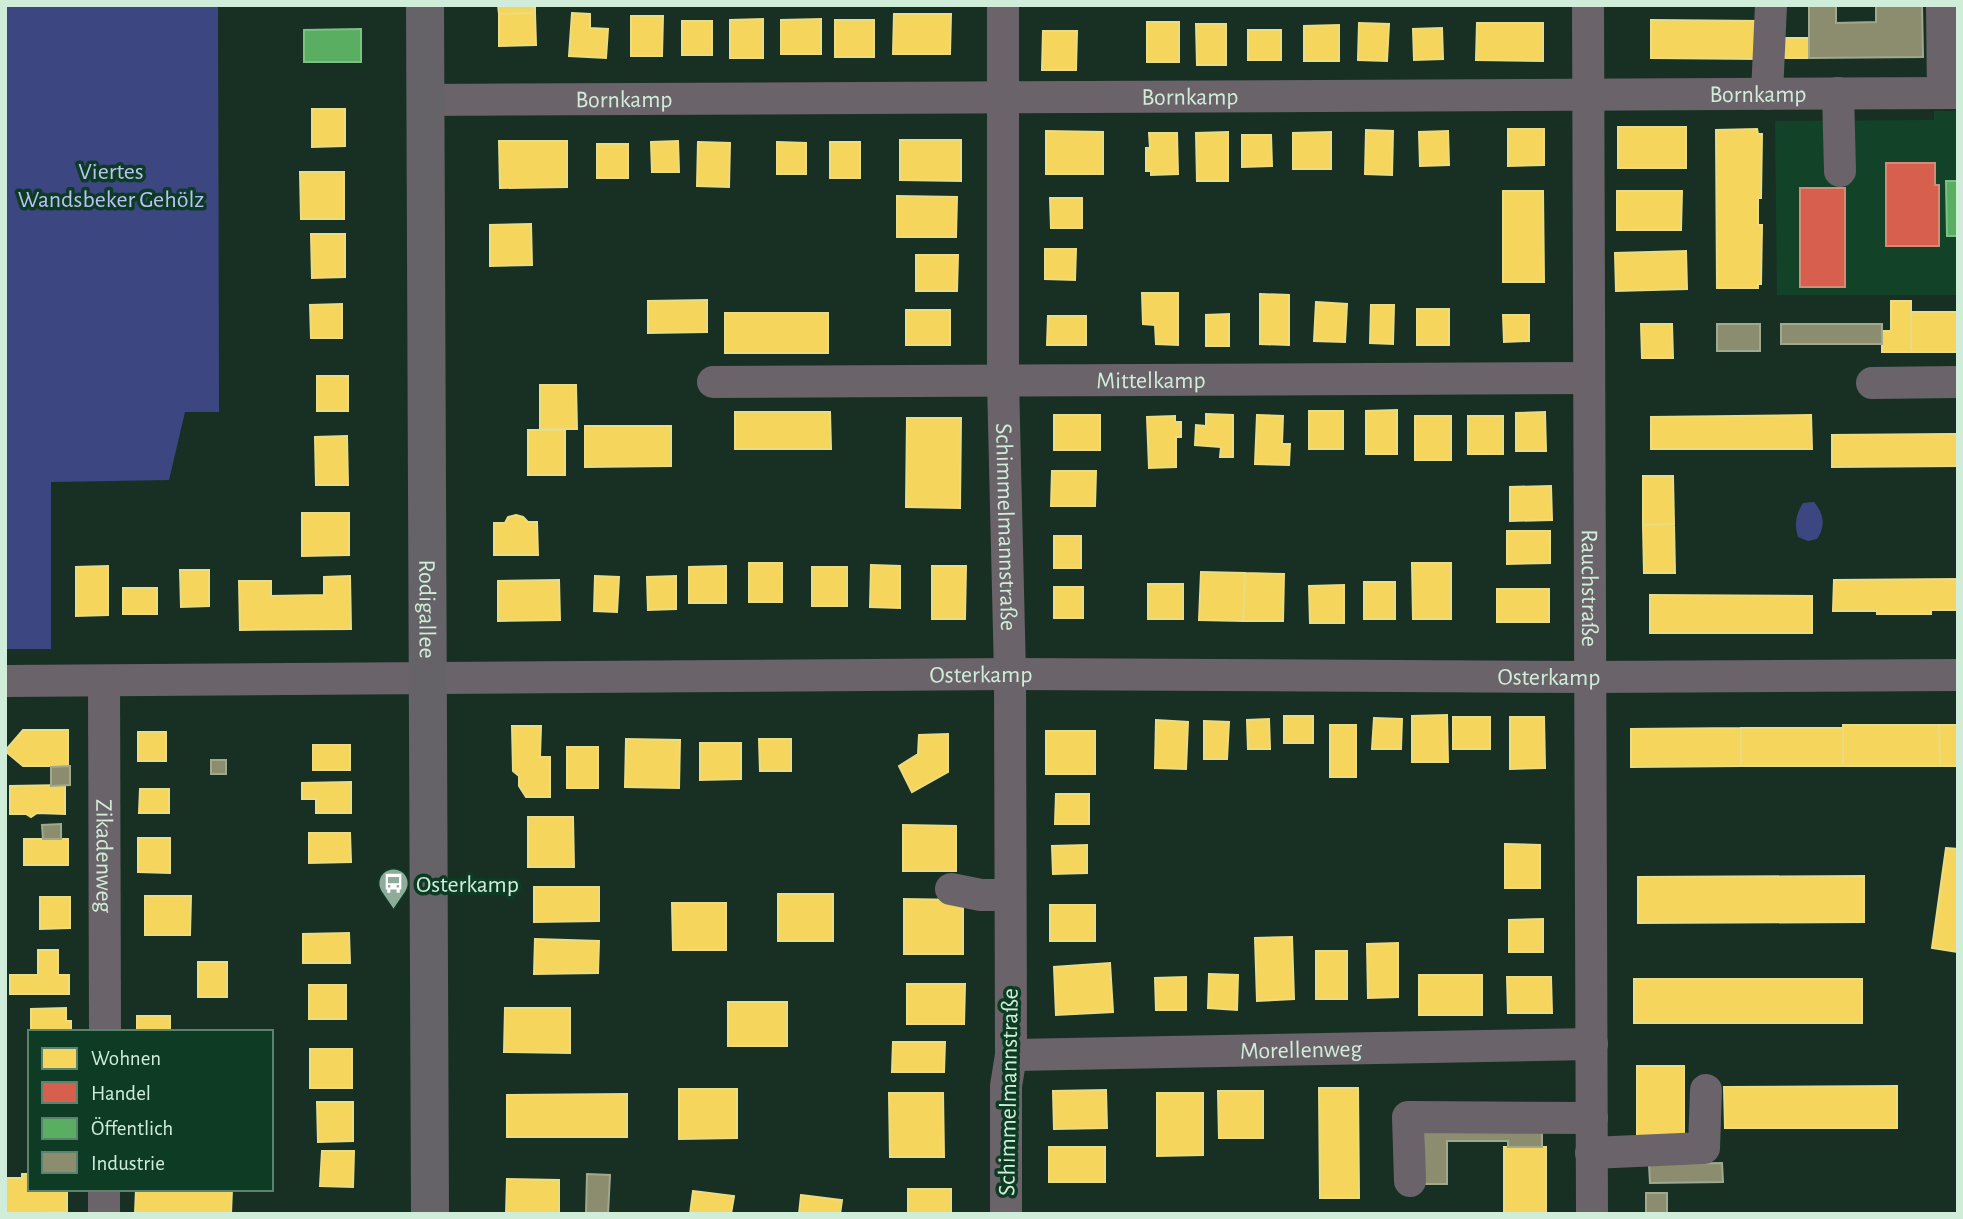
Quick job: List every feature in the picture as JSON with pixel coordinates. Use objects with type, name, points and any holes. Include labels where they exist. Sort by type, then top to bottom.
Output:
[{"type":"main road","name":"Rodigallee","points":[[425,5],[430,1214]]},
{"type":"street","name":"Schimmelmannstraße","points":[[1003,5],[1003,381],[1010,674],[1011,1055],[1006,1086],[1006,1214]]},
{"type":"street","name":"Rauchstraße","points":[[1588,5],[1592,1214]]},
{"type":"street","points":[[1767,94],[1771,5]]},
{"type":"street","points":[[1941,5],[1950,93]]},
{"type":"street","points":[[1838,93],[1840,171]]},
{"type":"street","name":"Bornkamp","points":[[424,100],[1950,93]]},
{"type":"street","name":"Mittelkamp","points":[[713,382],[1588,378]]},
{"type":"street","points":[[1872,383],[1958,382]]},
{"type":"street","name":"Osterkamp","points":[[5,681],[1010,674],[1590,677],[1958,674]]},
{"type":"street","name":"Zikadenweg","points":[[104,681],[106,1030]]},
{"type":"street","points":[[951,889],[981,895],[1010,895]]},
{"type":"street","name":"Morellenweg","points":[[1011,1055],[1592,1044]]},
{"type":"street","points":[[1591,1153],[1704,1148],[1706,1090]]},
{"type":"street","points":[[1410,1181],[1408,1117],[1592,1118]]},
{"type":"street","points":[[104,1191],[104,1214]]},
{"type":"shaded area","points":[[1934,111],[1958,111],[1958,295],[1777,295],[1775,121],[1934,120]]},
{"type":"green space","name":"Viertes Wandsbeker Gehölz","points":[[5,5],[218,5],[219,412],[185,412],[169,480],[51,482],[51,649],[5,649]]},
{"type":"green space","points":[[1814,502],[1822,516],[1823,525],[1817,539],[1808,541],[1798,537],[1796,519],[1803,503]]},
{"type":"building: Wohnen","points":[[498,5],[535,5],[535,13],[499,14]]},
{"type":"building: Wohnen","points":[[535,13],[536,45],[499,46],[499,14]]},
{"type":"building: Wohnen","points":[[572,13],[590,14],[590,28],[608,29],[606,58],[569,56]]},
{"type":"building: Wohnen","points":[[894,14],[951,14],[950,54],[893,54]]},
{"type":"building: Wohnen","points":[[631,16],[663,16],[662,56],[631,56]]},
{"type":"building: Wohnen","points":[[763,19],[763,58],[730,58],[730,20]]},
{"type":"building: Wohnen","points":[[821,19],[821,54],[781,54],[781,20]]},
{"type":"building: Wohnen","points":[[835,20],[874,20],[874,57],[835,57]]},
{"type":"building: Wohnen","points":[[1651,20],[1762,21],[1762,59],[1651,58]]},
{"type":"building: Wohnen","points":[[682,21],[712,21],[712,55],[682,55]]},
{"type":"building: Wohnen","points":[[1147,22],[1179,22],[1179,62],[1147,62]]},
{"type":"building: Wohnen","points":[[1359,23],[1389,24],[1387,61],[1358,60]]},
{"type":"building: Wohnen","points":[[1477,23],[1543,23],[1543,61],[1476,60]]},
{"type":"building: Wohnen","points":[[1196,24],[1226,24],[1226,65],[1197,65]]},
{"type":"building: Wohnen","points":[[1339,25],[1339,61],[1304,61],[1304,26]]},
{"type":"building: Wohnen","points":[[1442,28],[1443,59],[1414,60],[1413,29]]},
{"type":"building: Wohnen","points":[[1248,30],[1281,30],[1281,60],[1248,60]]},
{"type":"building: Wohnen","points":[[1043,31],[1077,31],[1076,70],[1042,70]]},
{"type":"building: Wohnen","points":[[1780,38],[1809,38],[1809,58],[1780,58]]},
{"type":"building: Wohnen","points":[[312,109],[345,109],[345,146],[312,147]]},
{"type":"building: Wohnen","points":[[1618,127],[1686,127],[1686,168],[1618,168]]},
{"type":"building: Wohnen","points":[[1508,129],[1544,129],[1544,165],[1508,166]]},
{"type":"building: Wohnen","points":[[1757,129],[1758,134],[1762,134],[1761,198],[1758,198],[1758,225],[1762,225],[1761,284],[1758,284],[1758,288],[1717,288],[1716,130]]},
{"type":"building: Wohnen","points":[[1366,130],[1393,131],[1392,175],[1365,174]]},
{"type":"building: Wohnen","points":[[1046,131],[1103,132],[1103,174],[1046,174]]},
{"type":"building: Wohnen","points":[[1448,131],[1449,165],[1420,166],[1419,132]]},
{"type":"building: Wohnen","points":[[1228,132],[1228,181],[1197,181],[1196,133]]},
{"type":"building: Wohnen","points":[[1331,132],[1331,169],[1293,169],[1293,133]]},
{"type":"building: Wohnen","points":[[1149,133],[1177,133],[1178,174],[1151,175],[1151,171],[1146,171],[1146,148],[1150,148]]},
{"type":"building: Wohnen","points":[[1242,135],[1271,135],[1272,166],[1242,167]]},
{"type":"building: Wohnen","points":[[900,140],[961,140],[961,181],[900,180]]},
{"type":"building: Wohnen","points":[[499,141],[567,141],[567,187],[500,188]]},
{"type":"building: Wohnen","points":[[678,141],[679,172],[652,172],[651,142]]},
{"type":"building: Wohnen","points":[[698,142],[730,143],[729,187],[697,186]]},
{"type":"building: Wohnen","points":[[777,142],[806,143],[806,174],[777,174]]},
{"type":"building: Wohnen","points":[[830,142],[860,142],[860,178],[830,178]]},
{"type":"building: Wohnen","points":[[597,144],[628,144],[628,178],[597,178]]},
{"type":"building: Wohnen","points":[[300,172],[344,172],[344,219],[301,219]]},
{"type":"building: Wohnen","points":[[1503,191],[1543,191],[1544,282],[1503,282]]},
{"type":"building: Wohnen","points":[[1617,191],[1682,191],[1681,230],[1617,230]]},
{"type":"building: Wohnen","points":[[897,196],[957,197],[956,237],[897,237]]},
{"type":"building: Wohnen","points":[[1050,198],[1082,198],[1082,228],[1051,228]]},
{"type":"building: Wohnen","points":[[531,224],[532,265],[490,266],[490,225]]},
{"type":"building: Wohnen","points":[[311,234],[345,234],[345,277],[312,278]]},
{"type":"building: Wohnen","points":[[1045,249],[1076,249],[1075,280],[1045,279]]},
{"type":"building: Wohnen","points":[[1686,251],[1687,289],[1616,291],[1615,253]]},
{"type":"building: Wohnen","points":[[916,255],[958,255],[957,291],[916,291]]},
{"type":"building: Wohnen","points":[[1142,293],[1178,293],[1178,345],[1156,344],[1155,325],[1143,324]]},
{"type":"building: Wohnen","points":[[1260,294],[1289,295],[1289,345],[1260,344]]},
{"type":"building: Wohnen","points":[[707,300],[707,332],[648,333],[648,301]]},
{"type":"building: Wohnen","points":[[1891,301],[1911,301],[1911,352],[1882,352],[1882,331],[1891,331]]},
{"type":"building: Wohnen","points":[[1316,302],[1347,304],[1345,342],[1314,341]]},
{"type":"building: Wohnen","points":[[342,304],[342,338],[311,338],[310,305]]},
{"type":"building: Wohnen","points":[[1371,305],[1394,305],[1393,344],[1370,343]]},
{"type":"building: Wohnen","points":[[1417,309],[1449,309],[1449,345],[1417,345]]},
{"type":"building: Wohnen","points":[[906,310],[950,310],[950,345],[906,345]]},
{"type":"building: Wohnen","points":[[1911,312],[1958,312],[1958,352],[1911,352]]},
{"type":"building: Wohnen","points":[[725,313],[828,313],[828,353],[725,353]]},
{"type":"building: Wohnen","points":[[1229,314],[1229,346],[1206,346],[1206,315]]},
{"type":"building: Wohnen","points":[[1503,315],[1529,315],[1529,341],[1504,342]]},
{"type":"building: Wohnen","points":[[1048,316],[1086,316],[1086,345],[1047,345]]},
{"type":"building: Wohnen","points":[[1641,324],[1672,324],[1673,358],[1642,358]]},
{"type":"building: Wohnen","points":[[317,376],[348,376],[348,411],[317,411]]},
{"type":"building: Wohnen","points":[[540,385],[576,385],[577,429],[540,429]]},
{"type":"building: Wohnen","points":[[1397,410],[1397,454],[1366,454],[1366,411]]},
{"type":"building: Wohnen","points":[[1309,411],[1343,411],[1343,449],[1309,449]]},
{"type":"building: Wohnen","points":[[735,412],[830,412],[831,449],[735,449]]},
{"type":"building: Wohnen","points":[[1545,412],[1546,451],[1516,451],[1516,413]]},
{"type":"building: Wohnen","points":[[1206,414],[1233,415],[1233,457],[1220,457],[1221,447],[1195,445],[1196,425],[1206,426]]},
{"type":"building: Wohnen","points":[[1054,415],[1100,415],[1100,450],[1054,450]]},
{"type":"building: Wohnen","points":[[1257,415],[1283,416],[1282,444],[1290,444],[1289,465],[1255,464]]},
{"type":"building: Wohnen","points":[[1811,415],[1812,449],[1651,449],[1651,417]]},
{"type":"building: Wohnen","points":[[1175,416],[1175,422],[1181,422],[1181,437],[1176,437],[1176,467],[1149,468],[1147,417]]},
{"type":"building: Wohnen","points":[[1415,416],[1451,416],[1451,460],[1415,460]]},
{"type":"building: Wohnen","points":[[1468,416],[1503,416],[1503,454],[1468,454]]},
{"type":"building: Wohnen","points":[[907,418],[961,418],[960,508],[906,507]]},
{"type":"building: Wohnen","points":[[585,426],[671,426],[671,466],[585,467]]},
{"type":"building: Wohnen","points":[[528,430],[565,430],[565,475],[528,475]]},
{"type":"building: Wohnen","points":[[1958,434],[1958,466],[1832,467],[1832,435]]},
{"type":"building: Wohnen","points":[[347,436],[348,485],[316,485],[315,437]]},
{"type":"building: Wohnen","points":[[1052,471],[1096,471],[1095,506],[1051,506]]},
{"type":"building: Wohnen","points":[[1643,476],[1673,476],[1674,524],[1643,525]]},
{"type":"building: Wohnen","points":[[1551,486],[1552,520],[1510,521],[1510,487]]},
{"type":"building: Wohnen","points":[[302,513],[349,513],[349,555],[302,556]]},
{"type":"building: Wohnen","points":[[516,515],[528,522],[537,522],[538,555],[494,555],[494,523],[505,523],[508,517]]},
{"type":"building: Wohnen","points":[[1674,524],[1675,573],[1644,573],[1643,525]]},
{"type":"building: Wohnen","points":[[1507,531],[1550,531],[1550,563],[1507,564]]},
{"type":"building: Wohnen","points":[[1054,536],[1081,536],[1081,568],[1054,568]]},
{"type":"building: Wohnen","points":[[749,563],[782,563],[782,602],[749,602]]},
{"type":"building: Wohnen","points":[[1412,563],[1451,563],[1451,619],[1413,619]]},
{"type":"building: Wohnen","points":[[871,565],[900,566],[900,608],[870,607]]},
{"type":"building: Wohnen","points":[[108,566],[108,615],[76,616],[76,567]]},
{"type":"building: Wohnen","points":[[726,566],[726,603],[689,603],[689,567]]},
{"type":"building: Wohnen","points":[[932,566],[966,566],[965,619],[932,619]]},
{"type":"building: Wohnen","points":[[812,567],[847,567],[847,606],[812,606]]},
{"type":"building: Wohnen","points":[[180,570],[209,570],[209,606],[181,607]]},
{"type":"building: Wohnen","points":[[1201,572],[1245,573],[1243,621],[1199,620]]},
{"type":"building: Wohnen","points":[[1245,573],[1284,574],[1283,621],[1243,621]]},
{"type":"building: Wohnen","points":[[350,576],[351,629],[240,630],[239,581],[271,581],[271,596],[324,595],[324,577]]},
{"type":"building: Wohnen","points":[[595,576],[619,577],[617,612],[594,611]]},
{"type":"building: Wohnen","points":[[676,576],[676,609],[648,610],[647,577]]},
{"type":"building: Wohnen","points":[[1958,579],[1958,610],[1931,610],[1931,614],[1833,611],[1834,580]]},
{"type":"building: Wohnen","points":[[559,580],[560,620],[498,621],[498,581]]},
{"type":"building: Wohnen","points":[[1364,582],[1395,582],[1395,619],[1364,619]]},
{"type":"building: Wohnen","points":[[1148,584],[1183,584],[1183,619],[1148,619]]},
{"type":"building: Wohnen","points":[[1344,585],[1344,623],[1310,623],[1309,586]]},
{"type":"building: Wohnen","points":[[1054,587],[1083,587],[1083,618],[1054,618]]},
{"type":"building: Wohnen","points":[[123,588],[157,588],[157,614],[123,614]]},
{"type":"building: Wohnen","points":[[1497,589],[1549,589],[1549,622],[1497,622]]},
{"type":"building: Wohnen","points":[[1650,595],[1812,596],[1812,633],[1650,633]]},
{"type":"building: Wohnen","points":[[1447,715],[1448,762],[1412,762],[1412,716]]},
{"type":"building: Wohnen","points":[[1284,716],[1313,716],[1313,743],[1284,743]]},
{"type":"building: Wohnen","points":[[1453,717],[1490,717],[1490,749],[1453,749]]},
{"type":"building: Wohnen","points":[[1510,717],[1544,717],[1545,768],[1510,769]]},
{"type":"building: Wohnen","points":[[1374,718],[1402,719],[1401,749],[1372,749]]},
{"type":"building: Wohnen","points":[[1269,719],[1270,749],[1248,749],[1247,720]]},
{"type":"building: Wohnen","points":[[1156,720],[1188,722],[1186,769],[1155,768]]},
{"type":"building: Wohnen","points":[[1204,721],[1229,722],[1227,759],[1204,759]]},
{"type":"building: Wohnen","points":[[1330,725],[1356,725],[1356,777],[1330,777]]},
{"type":"building: Wohnen","points":[[1843,725],[1939,725],[1940,766],[1843,766]]},
{"type":"building: Wohnen","points":[[1939,725],[1958,725],[1958,766],[1940,766]]},
{"type":"building: Wohnen","points":[[512,726],[541,726],[540,757],[550,757],[550,797],[526,797],[519,786],[519,776],[513,771]]},
{"type":"building: Wohnen","points":[[1741,728],[1843,728],[1843,766],[1741,766]]},
{"type":"building: Wohnen","points":[[1741,728],[1741,766],[1631,767],[1631,729]]},
{"type":"building: Wohnen","points":[[23,730],[68,730],[68,766],[23,766],[5,751]]},
{"type":"building: Wohnen","points":[[1046,731],[1095,731],[1095,774],[1046,774]]},
{"type":"building: Wohnen","points":[[138,732],[166,732],[166,761],[138,761]]},
{"type":"building: Wohnen","points":[[948,734],[948,772],[912,792],[899,766],[918,754],[919,735]]},
{"type":"building: Wohnen","points":[[626,739],[680,740],[679,788],[625,787]]},
{"type":"building: Wohnen","points":[[759,739],[791,739],[791,771],[760,771]]},
{"type":"building: Wohnen","points":[[700,743],[741,743],[741,779],[700,780]]},
{"type":"building: Wohnen","points":[[313,745],[350,745],[350,770],[313,770]]},
{"type":"building: Wohnen","points":[[567,747],[598,747],[598,788],[567,788]]},
{"type":"building: Wohnen","points":[[351,782],[351,813],[316,813],[316,799],[302,799],[302,783]]},
{"type":"building: Wohnen","points":[[65,785],[65,814],[37,813],[31,817],[26,814],[10,814],[10,786]]},
{"type":"building: Wohnen","points":[[140,789],[169,789],[169,813],[139,813]]},
{"type":"building: Wohnen","points":[[1056,794],[1089,794],[1089,824],[1055,824]]},
{"type":"building: Wohnen","points":[[528,817],[573,817],[574,867],[528,867]]},
{"type":"building: Wohnen","points":[[903,825],[956,826],[956,871],[903,871]]},
{"type":"building: Wohnen","points":[[309,833],[350,833],[351,862],[309,863]]},
{"type":"building: Wohnen","points":[[138,838],[170,838],[170,873],[138,872]]},
{"type":"building: Wohnen","points":[[24,839],[68,839],[68,865],[24,865]]},
{"type":"building: Wohnen","points":[[1505,844],[1540,845],[1540,888],[1505,888]]},
{"type":"building: Wohnen","points":[[1087,845],[1087,873],[1053,874],[1052,846]]},
{"type":"building: Wohnen","points":[[1946,848],[1958,849],[1958,952],[1932,948]]},
{"type":"building: Wohnen","points":[[1864,876],[1864,922],[1638,923],[1638,877]]},
{"type":"building: Wohnen","points":[[534,887],[599,887],[599,921],[534,922]]},
{"type":"building: Wohnen","points":[[778,894],[833,894],[833,941],[778,941]]},
{"type":"building: Wohnen","points":[[145,896],[191,896],[190,935],[145,935]]},
{"type":"building: Wohnen","points":[[40,897],[70,897],[70,928],[40,929]]},
{"type":"building: Wohnen","points":[[904,899],[963,900],[963,954],[904,954]]},
{"type":"building: Wohnen","points":[[672,903],[726,903],[726,950],[673,950]]},
{"type":"building: Wohnen","points":[[1050,905],[1095,905],[1095,941],[1050,941]]},
{"type":"building: Wohnen","points":[[1543,919],[1543,952],[1509,952],[1509,920]]},
{"type":"building: Wohnen","points":[[349,933],[350,963],[303,963],[303,934]]},
{"type":"building: Wohnen","points":[[1292,937],[1294,999],[1257,1001],[1255,938]]},
{"type":"building: Wohnen","points":[[535,939],[599,941],[598,973],[534,974]]},
{"type":"building: Wohnen","points":[[1398,943],[1398,997],[1368,998],[1367,944]]},
{"type":"building: Wohnen","points":[[38,950],[58,950],[58,975],[69,975],[69,994],[10,994],[10,975],[38,975]]},
{"type":"building: Wohnen","points":[[1316,951],[1347,951],[1347,999],[1316,999]]},
{"type":"building: Wohnen","points":[[198,962],[227,962],[227,997],[198,997]]},
{"type":"building: Wohnen","points":[[1110,963],[1113,1012],[1056,1015],[1054,967]]},
{"type":"building: Wohnen","points":[[1209,974],[1238,975],[1237,1010],[1208,1008]]},
{"type":"building: Wohnen","points":[[1419,975],[1482,975],[1482,1015],[1419,1015]]},
{"type":"building: Wohnen","points":[[1186,977],[1186,1010],[1156,1010],[1155,978]]},
{"type":"building: Wohnen","points":[[1507,977],[1551,977],[1552,1013],[1508,1013]]},
{"type":"building: Wohnen","points":[[1634,979],[1862,979],[1862,1023],[1634,1023]]},
{"type":"building: Wohnen","points":[[907,984],[965,984],[964,1024],[907,1024]]},
{"type":"building: Wohnen","points":[[309,985],[346,985],[346,1019],[309,1019]]},
{"type":"building: Wohnen","points":[[728,1002],[787,1002],[787,1046],[728,1046]]},
{"type":"building: Wohnen","points":[[66,1008],[66,1021],[71,1021],[71,1030],[31,1030],[31,1009]]},
{"type":"building: Wohnen","points":[[505,1008],[570,1008],[570,1053],[504,1052]]},
{"type":"building: Wohnen","points":[[137,1016],[170,1016],[170,1030],[137,1030]]},
{"type":"building: Wohnen","points":[[893,1042],[945,1042],[944,1072],[892,1072]]},
{"type":"building: Wohnen","points":[[310,1049],[352,1049],[352,1088],[310,1088]]},
{"type":"building: Wohnen","points":[[1637,1066],[1684,1066],[1684,1137],[1637,1137]]},
{"type":"building: Wohnen","points":[[1897,1086],[1897,1128],[1725,1128],[1724,1087]]},
{"type":"building: Wohnen","points":[[1319,1088],[1358,1088],[1359,1198],[1320,1198]]},
{"type":"building: Wohnen","points":[[679,1089],[737,1089],[737,1138],[679,1139]]},
{"type":"building: Wohnen","points":[[1106,1090],[1107,1128],[1054,1129],[1053,1091]]},
{"type":"building: Wohnen","points":[[1218,1091],[1263,1091],[1263,1138],[1219,1138]]},
{"type":"building: Wohnen","points":[[889,1093],[943,1093],[944,1157],[890,1157]]},
{"type":"building: Wohnen","points":[[1157,1093],[1203,1093],[1203,1155],[1157,1156]]},
{"type":"building: Wohnen","points":[[627,1094],[627,1137],[507,1137],[507,1095]]},
{"type":"building: Wohnen","points":[[317,1102],[353,1102],[353,1141],[318,1142]]},
{"type":"building: Wohnen","points":[[1049,1147],[1105,1147],[1105,1182],[1049,1182]]},
{"type":"building: Wohnen","points":[[1504,1147],[1546,1147],[1546,1214],[1504,1214]]},
{"type":"building: Wohnen","points":[[322,1151],[354,1151],[353,1187],[320,1186]]},
{"type":"building: Wohnen","points":[[22,1174],[28,1174],[28,1191],[67,1191],[67,1212],[5,1214],[5,1178],[22,1178]]},
{"type":"building: Wohnen","points":[[507,1179],[559,1180],[559,1214],[506,1214]]},
{"type":"building: Wohnen","points":[[908,1189],[951,1189],[951,1214],[908,1214]]},
{"type":"building: Wohnen","points":[[136,1191],[232,1191],[231,1214],[135,1214]]},
{"type":"building: Wohnen","points":[[693,1191],[734,1196],[731,1214],[690,1214]]},
{"type":"building: Wohnen","points":[[801,1195],[842,1200],[840,1214],[799,1214]]},
{"type":"building: Handel","points":[[1886,163],[1935,163],[1935,185],[1939,185],[1939,246],[1886,246]]},
{"type":"building: Handel","points":[[1800,188],[1845,188],[1845,287],[1800,287]]},
{"type":"building: Öffentlich","points":[[361,29],[361,62],[304,62],[304,30]]},
{"type":"building: Öffentlich","points":[[1946,181],[1958,181],[1958,236],[1947,236]]},
{"type":"building: Industrie","points":[[1809,5],[1836,5],[1836,23],[1876,22],[1876,5],[1922,5],[1923,57],[1809,58]]},
{"type":"building: Industrie","points":[[1717,324],[1760,324],[1760,351],[1717,351]]},
{"type":"building: Industrie","points":[[1781,324],[1882,324],[1882,344],[1781,344]]},
{"type":"building: Industrie","points":[[211,760],[226,760],[226,774],[211,774]]},
{"type":"building: Industrie","points":[[70,766],[70,785],[51,786],[51,767]]},
{"type":"building: Industrie","points":[[61,824],[61,839],[43,839],[42,825]]},
{"type":"building: Industrie","points":[[1542,1119],[1542,1147],[1508,1147],[1508,1141],[1447,1141],[1447,1184],[1424,1184],[1424,1123]]},
{"type":"building: Industrie","points":[[1722,1163],[1723,1182],[1650,1183],[1649,1164]]},
{"type":"building: Industrie","points":[[587,1174],[610,1175],[608,1214],[586,1214]]},
{"type":"building: Industrie","points":[[1646,1193],[1667,1193],[1667,1214],[1646,1214]]},
{"type":"place","name":"Osterkamp","points":[[393,911]]}]
